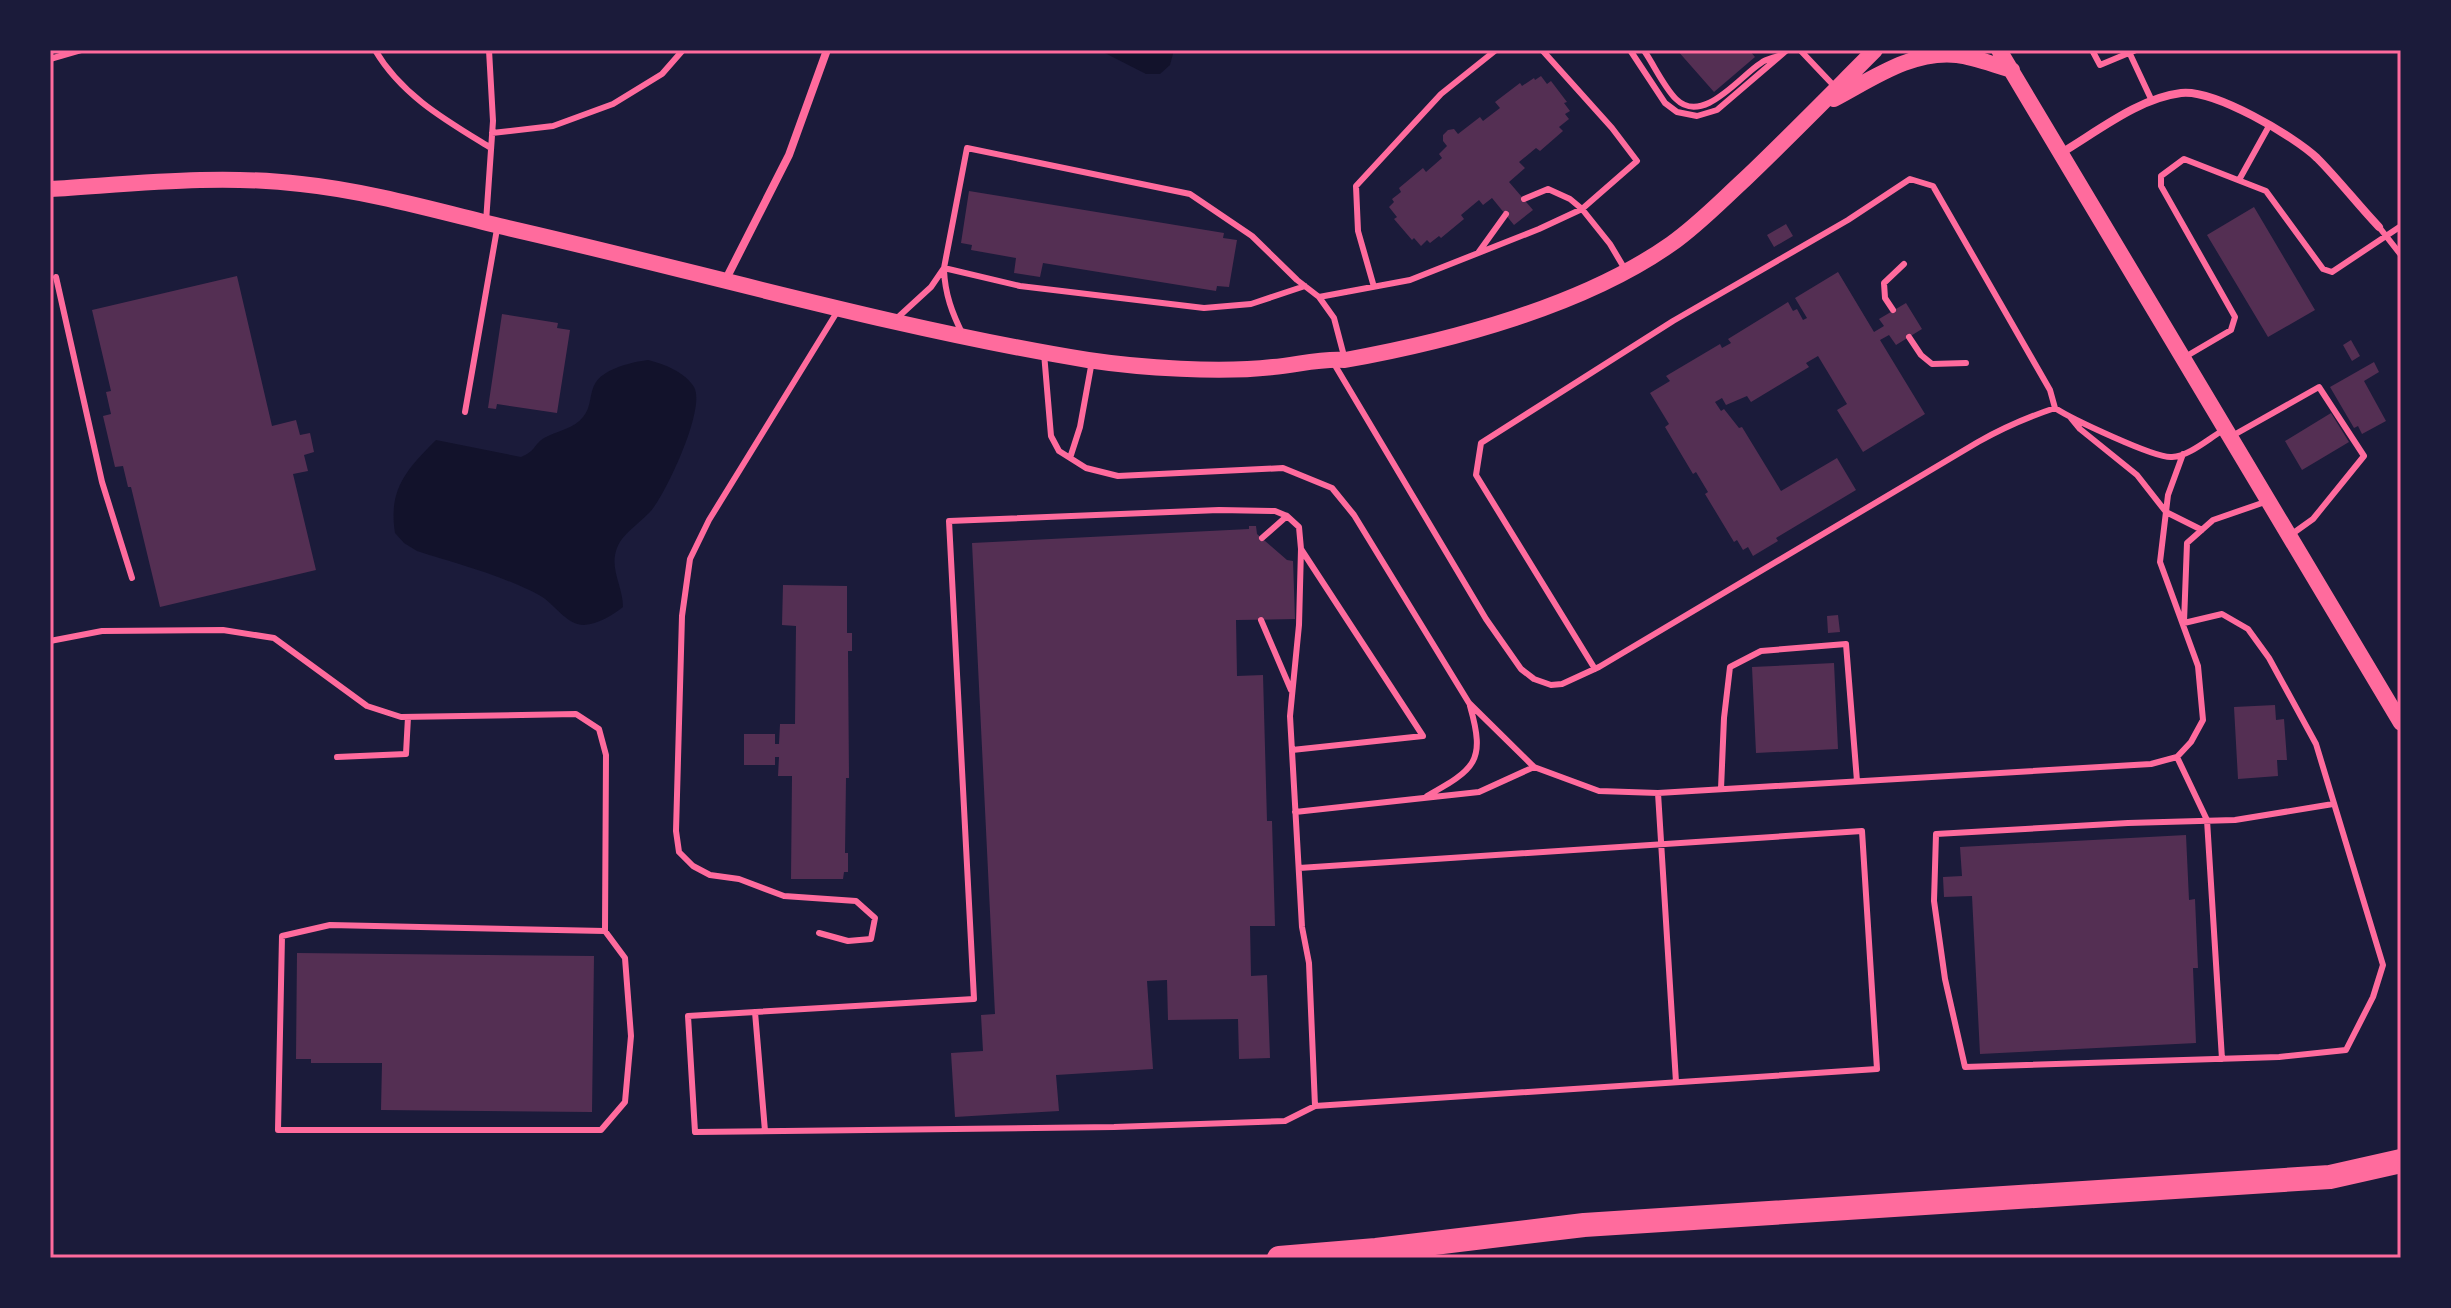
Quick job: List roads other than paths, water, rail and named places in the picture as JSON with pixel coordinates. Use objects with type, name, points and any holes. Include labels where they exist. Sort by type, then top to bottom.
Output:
[{"type":"highway","points":[[1279,1258],[1376,1250],[1584,1225],[2330,1177],[2401,1161]]},
{"type":"main road","points":[[50,189],[230,180],[302,184],[492,224],[964,338],[1092,361],[1183,368],[1256,368],[1407,348],[1477,329],[1570,296],[1626,271],[1688,231],[1875,50]]},
{"type":"main road","points":[[1999,50],[2401,723]]},
{"type":"main road","points":[[1821,105],[1907,61],[1932,55],[1958,55],[2012,70]]},
{"type":"street","points":[[725,281],[789,155],[827,50]]},
{"type":"street","points":[[2061,153],[2152,101],[2184,92],[2213,97],[2246,111],[2315,156],[2379,227]]},
{"type":"lane","points":[[50,59],[81,50]]},
{"type":"lane","points":[[375,50],[414,97],[491,148]]},
{"type":"lane","points":[[465,412],[492,224],[489,50]]},
{"type":"lane","points":[[492,133],[553,126],[613,104],[662,74],[683,50]]},
{"type":"lane","points":[[1374,287],[1358,231],[1356,186],[1441,94],[1496,50]]},
{"type":"lane","points":[[1319,297],[1410,280],[1582,209],[1637,161],[1612,128],[1542,50]]},
{"type":"lane","points":[[1630,50],[1665,103],[1677,112],[1697,116],[1717,110],[1785,52]]},
{"type":"lane","points":[[1800,50],[1837,89]]},
{"type":"lane","points":[[2092,50],[2100,65],[2133,52],[2152,101]]},
{"type":"lane","points":[[1645,52],[1677,101],[1688,106],[1708,104],[1762,62],[1785,52]]},
{"type":"lane","points":[[2239,180],[2269,126]]},
{"type":"lane","points":[[964,338],[950,308],[944,268],[967,148],[1190,194],[1252,236],[1319,297],[1334,318],[1338,359],[1486,619],[1521,669],[1534,679],[1551,685],[1562,684],[1595,669],[2006,426],[2055,408]]},
{"type":"lane","points":[[2185,357],[2231,330],[2235,317],[2161,186],[2161,176],[2184,159],[2266,191],[2323,269],[2332,272],[2401,226]]},
{"type":"lane","points":[[1595,669],[1476,475],[1481,443],[1673,321],[1848,220],[1910,179],[1933,186],[2050,390],[2055,408],[2069,416],[2170,458],[2319,387],[2364,456],[2313,519],[2289,536]]},
{"type":"lane","points":[[1524,199],[1548,189],[1570,199],[1610,244],[1626,271]]},
{"type":"lane","points":[[1478,253],[1506,214]]},
{"type":"lane","points":[[2379,227],[2401,255]]},
{"type":"lane","points":[[1893,310],[1883,289],[1884,283],[1904,264]]},
{"type":"lane","points":[[944,268],[1020,286],[1204,308],[1251,304],[1305,286]]},
{"type":"lane","points":[[893,322],[931,287],[944,268]]},
{"type":"lane","points":[[56,277],[102,482],[132,578]]},
{"type":"lane","points":[[819,933],[848,941],[871,939],[875,918],[856,901],[784,896],[739,879],[710,875],[693,866],[679,852],[676,831],[682,616],[690,559],[709,520],[839,309]]},
{"type":"lane","points":[[1909,337],[1921,355],[1932,364],[1966,363]]},
{"type":"lane","points":[[1044,352],[1051,436],[1059,451],[1086,468],[1118,476],[1283,468],[1332,488],[1354,515],[1469,703],[1534,767],[1599,791],[1658,793],[2151,764],[2177,757],[2191,742],[2203,720],[2198,666],[2160,562],[2168,495],[2183,454]]},
{"type":"lane","points":[[1070,458],[1080,427],[1092,361]]},
{"type":"lane","points":[[2069,416],[2080,429],[2137,475],[2166,512],[2202,530]]},
{"type":"lane","points":[[2184,623],[2187,543],[2213,520],[2269,501]]},
{"type":"lane","points":[[1299,868],[1862,831],[1877,1069],[1315,1106],[1285,1121],[695,1132],[688,1016],[974,999],[949,521],[1219,510],[1275,511],[1287,516],[1299,527],[1299,625],[1292,694],[1292,750],[1302,927],[1309,963],[1315,1106]]},
{"type":"lane","points":[[1262,538],[1287,516]]},
{"type":"lane","points":[[1292,750],[1423,736],[1301,549]]},
{"type":"lane","points":[[2184,623],[2222,614],[2248,629],[2269,658],[2316,744],[2383,965],[2373,997],[2346,1050],[2222,1059],[1965,1067],[1945,979],[1934,901],[1936,834],[2235,820],[2333,804]]},
{"type":"lane","points":[[1261,620],[1292,694]]},
{"type":"lane","points":[[50,641],[102,631],[223,630],[274,638],[367,706],[401,717],[576,714],[599,729],[606,755],[605,931],[625,958],[631,1036],[625,1102],[601,1130],[278,1130],[282,936],[330,925],[605,931]]},
{"type":"lane","points":[[1721,789],[1730,667],[1761,651],[1846,644],[1857,781]]},
{"type":"lane","points":[[1424,798],[1461,777],[1474,762],[1478,735],[1469,703]]},
{"type":"lane","points":[[337,757],[406,754],[408,717]]},
{"type":"lane","points":[[2177,757],[2207,820],[2222,1059]]},
{"type":"lane","points":[[1295,812],[1479,792],[1534,767]]},
{"type":"lane","points":[[1658,793],[1676,1082]]},
{"type":"lane","points":[[755,1012],[765,1131]]}]
